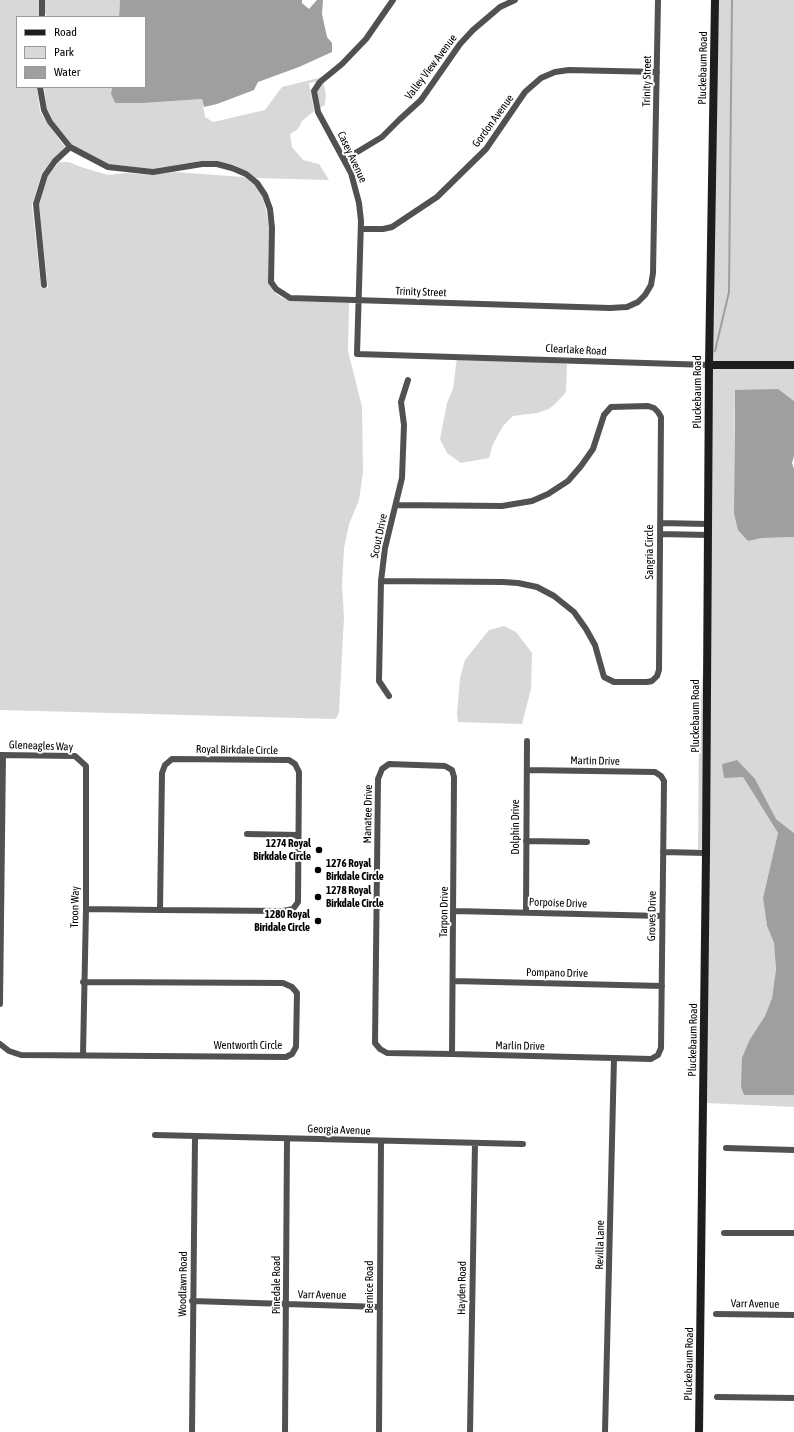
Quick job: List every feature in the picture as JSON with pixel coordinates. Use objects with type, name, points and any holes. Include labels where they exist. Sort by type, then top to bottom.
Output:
[{"type":"street","points":[[42,0],[42,16]]},
{"type":"street","name":"Casey Avenue","points":[[357,354],[361,229],[359,203],[355,186],[344,160],[318,112],[314,91],[320,82],[342,64],[366,40],[393,0]]},
{"type":"street","name":"Valley View Avenue","points":[[344,160],[363,150],[382,137],[421,100],[460,44],[473,30],[500,7],[515,0]]},
{"type":"street","name":"Trinity Street","points":[[40,88],[44,110],[50,122],[70,147],[108,167],[124,170],[153,172],[202,164],[217,164],[246,174],[258,183],[265,195],[270,209],[272,228],[271,282],[276,290],[282,294],[298,299],[610,308],[627,307],[638,302],[645,295],[651,285],[653,273],[658,0]]},
{"type":"street","name":"Pluckebaum Road","points":[[699,1432],[706,853],[709,365],[715,0]]},
{"type":"street","name":"Gordon Avenue","points":[[361,229],[383,229],[392,227],[410,217],[437,196],[486,149],[525,92],[542,78],[555,72],[569,70],[657,72]]},
{"type":"street","points":[[44,285],[36,204],[45,175],[55,161],[70,147]]},
{"type":"street","name":"Clearlake Road","points":[[357,354],[709,365],[794,365]]},
{"type":"street","name":"Scout Drive","points":[[389,696],[379,681],[381,581],[385,548],[397,505],[402,478],[405,452],[401,402],[408,380]]},
{"type":"street","name":"Sangria Circle","points":[[381,581],[503,582],[518,583],[537,588],[554,596],[574,612],[586,628],[595,645],[604,677],[614,682],[647,682],[652,681],[657,676],[659,670],[661,417],[658,412],[648,406],[618,406],[607,409],[593,449],[581,466],[568,480],[548,494],[532,501],[502,506],[397,505]]},
{"type":"street","points":[[660,524],[708,524]]},
{"type":"street","points":[[660,534],[708,535]]},
{"type":"street","name":"Dolphin Drive","points":[[526,912],[527,741]]},
{"type":"street","points":[[0,1004],[2,755]]},
{"type":"street","name":"Gleneagles Way","points":[[2,755],[75,756],[81,760]]},
{"type":"street","name":"Royal Birkdale Circle","points":[[86,909],[160,910],[282,911],[293,909],[298,902],[299,772],[295,764],[289,760],[172,759],[165,765],[162,773],[160,910]]},
{"type":"street","name":"Troon Way","points":[[81,760],[86,766],[86,909],[83,982],[83,1055]]},
{"type":"street","name":"Manatee Drive","points":[[380,1049],[375,1043],[378,779],[382,770],[389,764],[445,766],[452,770]]},
{"type":"street","name":"Tarpon Drive","points":[[452,770],[454,777],[452,1054]]},
{"type":"street","name":"Martin Drive","points":[[527,770],[655,772],[661,776]]},
{"type":"street","name":"Groves Drive","points":[[658,1055],[661,1048],[662,986],[664,781],[661,776]]},
{"type":"street","points":[[247,834],[298,835]]},
{"type":"street","points":[[526,840],[588,842]]},
{"type":"street","points":[[663,852],[706,853]]},
{"type":"street","name":"Porpoise Drive","points":[[454,911],[662,916]]},
{"type":"street","name":"Pompano Drive","points":[[452,981],[662,986]]},
{"type":"street","name":"Wentworth Circle","points":[[0,1044],[9,1051],[22,1055],[286,1057],[292,1054],[296,1047],[296,993],[292,987],[283,983],[83,982]]},
{"type":"street","name":"Marlin Drive","points":[[380,1049],[387,1053],[651,1059],[658,1055]]},
{"type":"street","name":"Revilla Lane","points":[[605,1432],[614,1058]]},
{"type":"street","name":"Georgia Avenue","points":[[155,1135],[381,1142],[523,1144]]},
{"type":"street","name":"Woodlawn Road","points":[[192,1432],[194,1137]]},
{"type":"street","name":"Pinedale Road","points":[[285,1432],[287,1139]]},
{"type":"street","name":"Bernice Road","points":[[379,1432],[381,1142]]},
{"type":"street","name":"Hayden Road","points":[[470,1432],[475,1143]]},
{"type":"street","points":[[726,1148],[794,1150]]},
{"type":"street","points":[[724,1233],[794,1233]]},
{"type":"street","name":"Varr Avenue","points":[[192,1301],[380,1307]]},
{"type":"street","name":"Varr Avenue","points":[[716,1314],[794,1315]]},
{"type":"street","points":[[718,1397],[794,1398]]},
{"type":"green space","points":[[0,0],[120,0],[119,16],[46,16],[46,14],[39,14],[39,16],[16,16],[16,88],[37,88],[40,111],[65,147],[42,173],[32,205],[41,288],[48,288],[39,205],[48,176],[59,162],[69,162],[108,175],[126,173],[152,175],[174,172],[244,177],[255,185],[262,196],[266,210],[269,228],[268,282],[273,291],[280,297],[290,301],[349,303],[348,351],[362,407],[363,472],[359,500],[349,524],[344,548],[342,585],[344,617],[339,712],[336,719],[0,710]]},
{"type":"green space","points":[[718,0],[794,0],[794,362],[712,362]]},
{"type":"green space","points":[[322,77],[326,94],[325,105],[320,108],[315,82],[309,83],[314,111],[302,121],[298,129],[290,134],[292,147],[303,160],[319,164],[329,180],[256,178],[234,165],[217,161],[201,161],[152,169],[109,164],[72,145],[53,121],[47,109],[44,88],[112,88],[111,94],[115,103],[144,103],[202,99],[205,117],[213,122],[265,110],[282,87]]},
{"type":"green space","points":[[457,357],[567,364],[566,392],[549,409],[537,413],[513,416],[503,426],[493,444],[489,458],[461,463],[447,453],[440,439],[447,403],[453,389]]},
{"type":"green space","points":[[712,368],[794,368],[794,401],[778,390],[735,390],[734,513],[748,541],[762,538],[794,537],[794,833],[776,819],[737,760],[722,764],[743,777],[778,833],[763,898],[767,926],[774,943],[776,969],[772,998],[765,1016],[750,1039],[751,1095],[794,1095],[794,1107],[707,1103]]},
{"type":"green space","points":[[504,626],[516,632],[532,653],[531,689],[522,724],[458,722],[457,715],[460,678],[465,660],[489,630]]},
{"type":"green space","points":[[704,654],[703,849],[698,849],[699,729]]},
{"type":"water","points":[[120,0],[302,0],[302,3],[309,9],[317,0],[323,0],[322,14],[327,37],[332,43],[332,52],[299,67],[258,82],[254,90],[217,104],[204,107],[202,99],[144,103],[115,103],[111,94],[112,88],[146,88],[146,16],[119,16]]},
{"type":"water","points":[[778,389],[794,401],[794,456],[792,463],[794,469],[794,537],[762,538],[748,541],[738,530],[734,513],[735,390]]},
{"type":"water","points":[[737,760],[755,779],[776,819],[794,833],[794,1095],[744,1095],[741,1087],[742,1058],[750,1039],[765,1016],[772,998],[776,969],[774,943],[767,926],[763,898],[778,833],[743,777],[724,778],[722,764]]},
{"type":"waterway","points":[[715,351],[729,292],[732,0]]},
{"type":"place","name":"1274 Royal Birkdale Circle","points":[[319,850]]},
{"type":"place","name":"1276 Royal Birkdale Circle","points":[[318,870]]},
{"type":"place","name":"1278 Royal Birkdale Circle","points":[[318,897]]},
{"type":"place","name":"1280 Royal Biridale Circle","points":[[318,921]]}]
